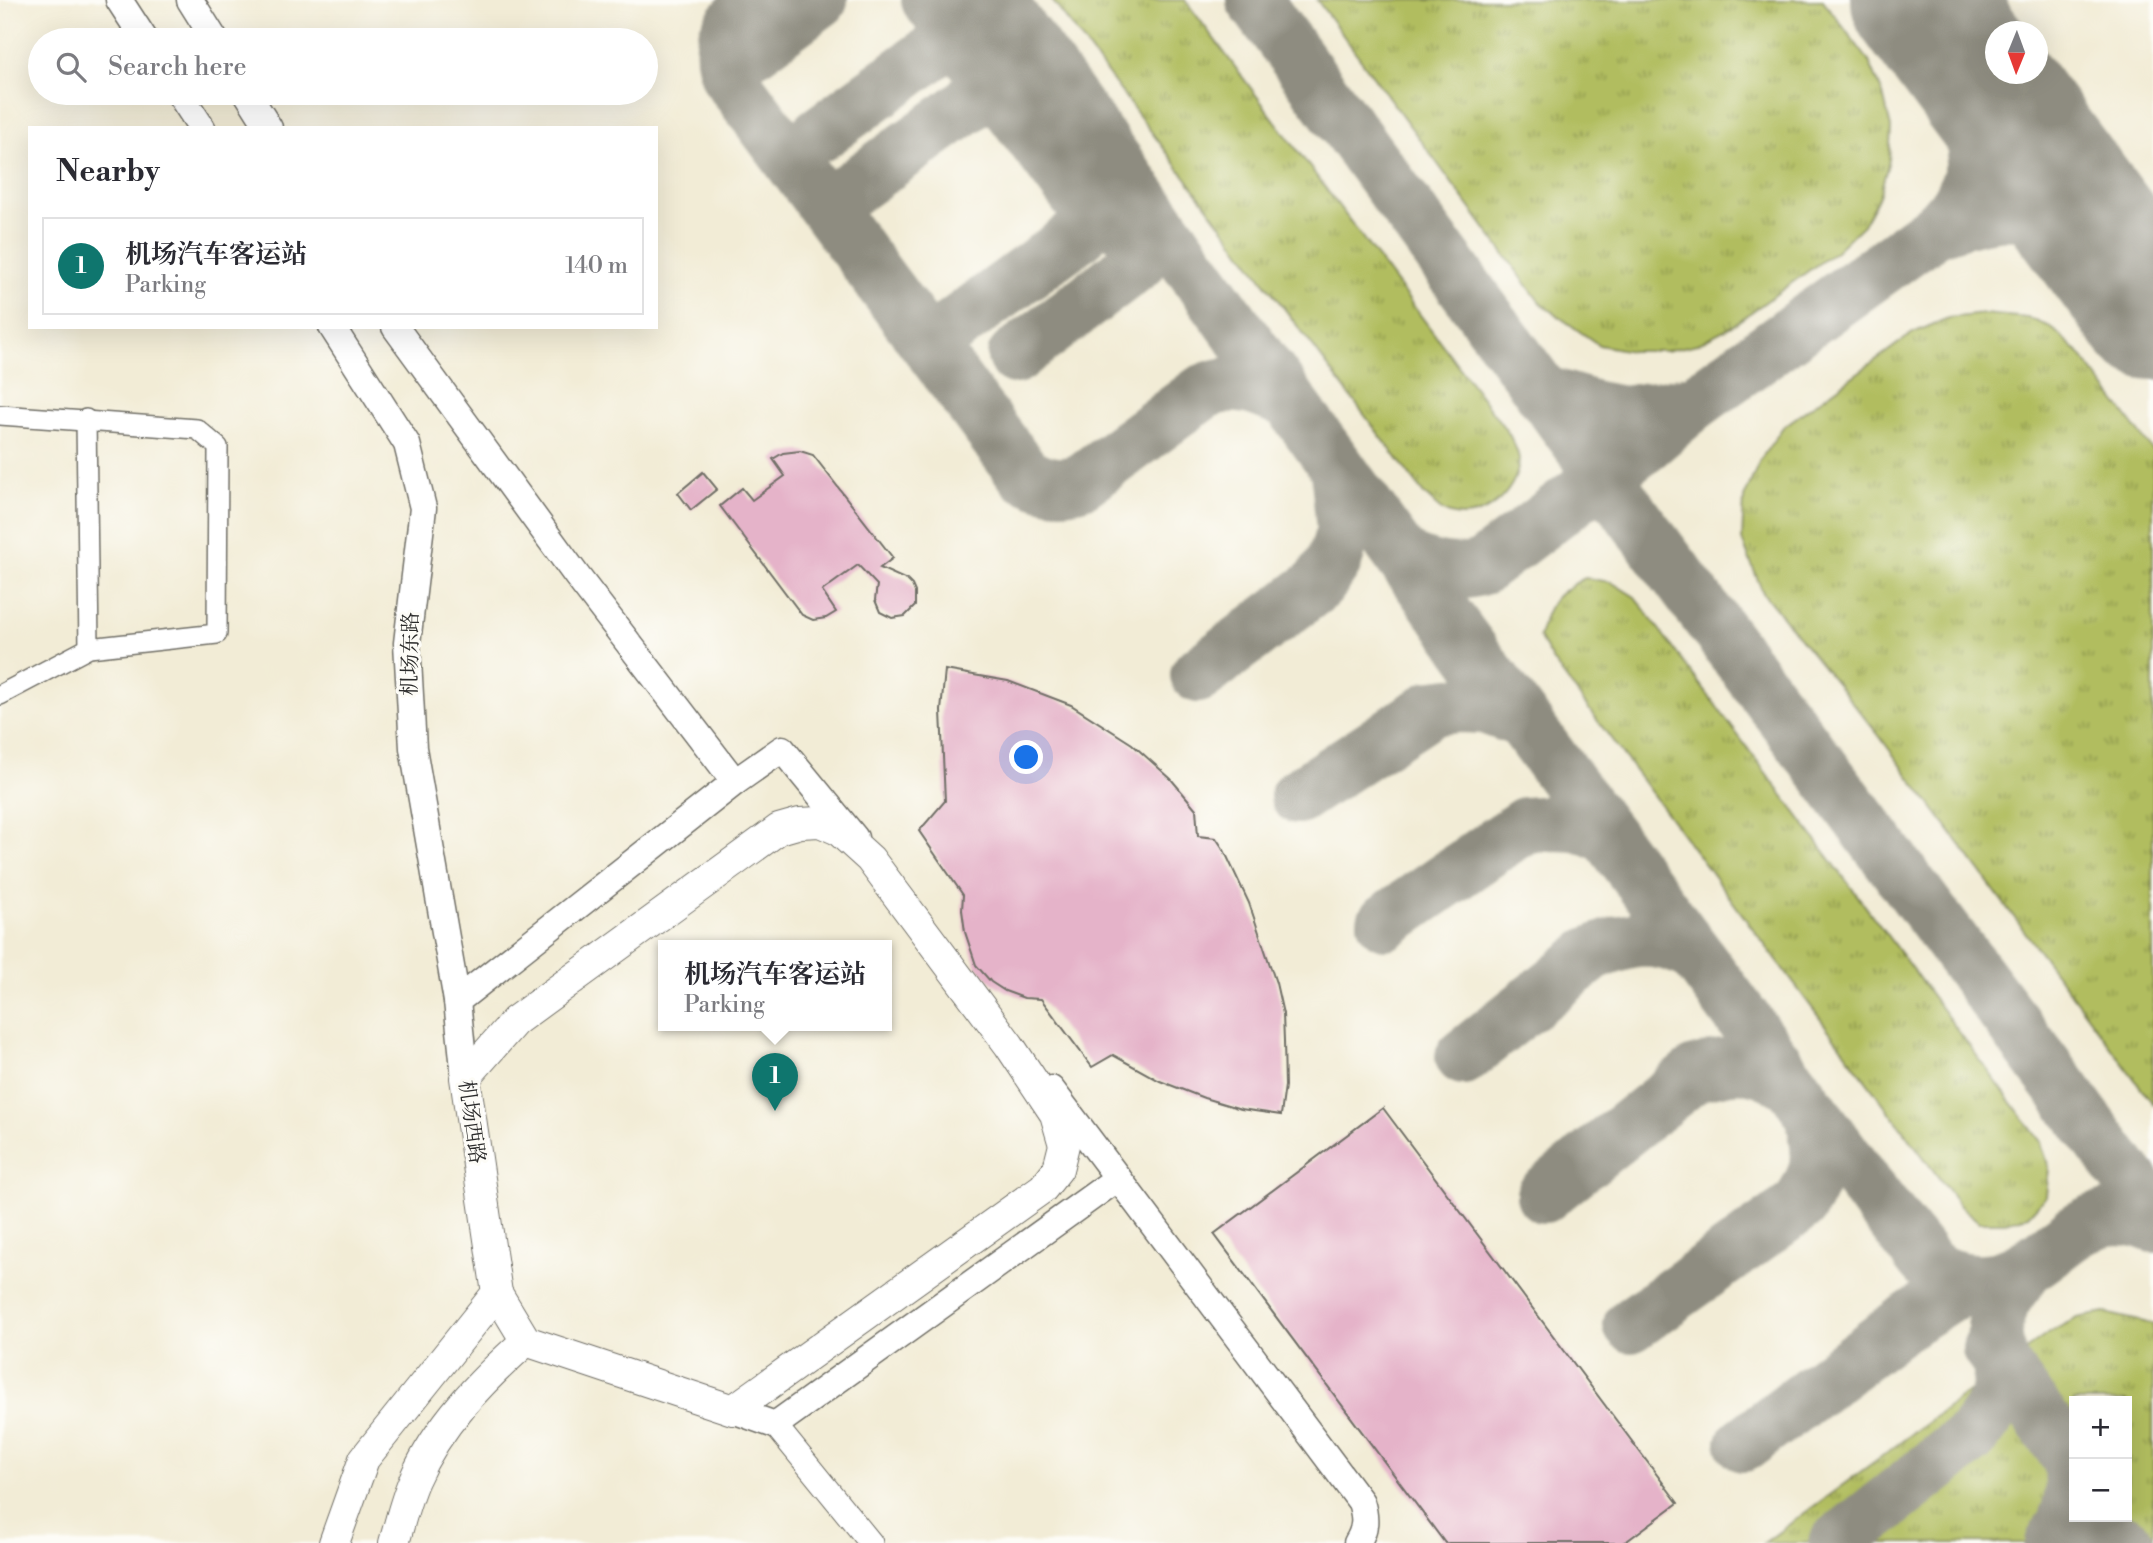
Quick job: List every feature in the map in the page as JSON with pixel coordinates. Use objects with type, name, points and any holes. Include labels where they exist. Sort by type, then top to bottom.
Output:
[{"type":"main road","points":[[119,0],[137,28]]},
{"type":"main road","points":[[190,0],[208,28]]},
{"type":"main road","points":[[187,105],[201,126]]},
{"type":"main road","points":[[255,105],[268,126]]},
{"type":"main road","name":"机场东路","points":[[333,329],[407,444],[423,508],[407,643],[413,748],[457,1001]]},
{"type":"main road","points":[[396,329],[577,576],[735,782]]},
{"type":"main road","points":[[457,1001],[735,782],[782,749],[907,901],[1008,1030],[1095,1150],[1361,1502],[1366,1518],[1363,1534],[1357,1543]]},
{"type":"main road","points":[[465,1078],[515,1021],[779,829],[800,823],[820,822],[838,830],[870,859],[1009,1045],[1055,1114],[1064,1145],[1058,1169],[1043,1188],[733,1410]]},
{"type":"main road","name":"机场西路","points":[[457,1001],[465,1078],[497,1293]]},
{"type":"main road","points":[[334,1543],[364,1459],[497,1293],[526,1341],[775,1425],[1118,1178]]},
{"type":"main road","points":[[394,1543],[414,1481],[446,1424],[492,1372],[526,1341]]},
{"type":"street","points":[[0,415],[86,419],[197,429],[218,447],[217,634],[89,648],[0,695]]},
{"type":"street","points":[[86,419],[89,648]]},
{"type":"street","points":[[775,1425],[871,1543]]},
{"type":"green space","points":[[1052,0],[1185,0],[1509,434],[1519,457],[1517,472],[1512,484],[1494,504],[1471,515],[1458,516],[1442,511],[1424,494]]},
{"type":"green space","points":[[1317,0],[1823,0],[1869,61],[1883,94],[1891,128],[1889,160],[1879,196],[1863,225],[1836,251],[1732,326],[1697,344],[1666,351],[1631,351],[1599,345],[1541,304]]},
{"type":"green space","points":[[1984,314],[2028,318],[2051,327],[2080,354],[2153,451],[2153,1104],[1877,733],[1763,593],[1742,540],[1744,498],[1760,460],[1783,427],[1913,333],[1948,318]]},
{"type":"green space","points":[[1585,578],[1611,582],[1635,597],[2041,1142],[2049,1168],[2046,1196],[2028,1216],[2005,1222],[1979,1222],[1960,1206],[1553,661],[1539,637],[1549,607],[1559,594]]},
{"type":"green space","points":[[2105,1313],[2153,1324],[2153,1543],[1764,1543],[2050,1332],[2077,1318]]},
{"type":"building","points":[[800,451],[813,455],[893,558],[880,568],[912,585],[915,606],[905,616],[892,618],[880,612],[875,600],[877,585],[858,565],[822,591],[836,612],[826,618],[813,620],[802,615],[720,506],[742,488],[752,500],[785,476],[773,459],[783,453]]},
{"type":"building","points":[[703,472],[717,489],[691,510],[678,493]]},
{"type":"building","points":[[945,670],[1008,681],[1071,705],[1132,744],[1171,779],[1196,809],[1198,836],[1216,838],[1224,850],[1249,903],[1276,983],[1283,1014],[1285,1086],[1281,1115],[1241,1109],[1204,1098],[1160,1081],[1113,1055],[1092,1067],[1041,999],[1024,998],[1005,991],[991,982],[976,965],[965,932],[963,895],[919,831],[945,801],[941,711]]},
{"type":"building","points":[[1383,1108],[1678,1503],[1624,1543],[1445,1543],[1214,1234]]},
{"type":"taxiway","points":[[760,0],[741,16],[728,32],[723,52],[729,77],[1025,475],[1053,484],[1067,485],[1082,481],[1203,392],[1216,388],[1227,385],[1248,386],[1290,402]]},
{"type":"taxiway","points":[[751,51],[820,0]]},
{"type":"taxiway","points":[[929,0],[1086,208],[1115,223],[1170,237]]},
{"type":"taxiway","points":[[998,0],[1438,606],[1879,1203],[1927,1263],[1944,1275],[1956,1278],[1974,1281],[2001,1278],[2023,1269],[2080,1228],[2101,1220],[2125,1218],[2153,1225]]},
{"type":"taxiway","points":[[1254,0],[1642,528],[2153,1210]]},
{"type":"taxiway","points":[[818,135],[956,35],[970,19],[976,5]]},
{"type":"taxiway","points":[[840,197],[968,105],[988,78],[994,41]]},
{"type":"taxiway","points":[[1934,230],[1951,214],[1961,199],[1972,173],[1978,144],[1979,101],[1968,64]]},
{"type":"taxiway","points":[[946,332],[1081,233],[1090,212],[1095,177]]},
{"type":"taxiway","points":[[1403,558],[1443,571],[1462,572],[1483,567],[1647,443],[1694,403],[1934,230],[1968,218],[2004,212],[2039,213],[2074,223],[2101,242]]},
{"type":"taxiway","points":[[1015,356],[1139,262],[1151,241],[1156,217]]},
{"type":"taxiway","points":[[1543,393],[1596,409],[1624,414],[1694,403]]},
{"type":"taxiway","points":[[1198,675],[1319,584],[1334,562],[1344,530],[1338,468]]},
{"type":"taxiway","points":[[1298,796],[1432,708],[1484,706],[1522,720]]},
{"type":"taxiway","points":[[1385,922],[1525,825],[1575,824],[1608,836]]},
{"type":"taxiway","points":[[1463,1057],[1592,954],[1620,944],[1643,940],[1666,942],[1694,953]]},
{"type":"taxiway","points":[[1544,1195],[1695,1074],[1723,1067],[1756,1067],[1792,1085]]},
{"type":"taxiway","points":[[1631,1325],[1800,1205],[1813,1180],[1818,1160],[1812,1111]]},
{"type":"taxiway","points":[[1837,1543],[1971,1437],[1985,1420],[1996,1401],[2001,1381],[1995,1336],[1998,1314],[2007,1294],[2025,1270]]},
{"type":"taxiway","points":[[1744,1444],[1900,1326],[1949,1294],[1986,1282]]},
{"type":"taxiway","points":[[1990,1349],[2071,1459]]},
{"type":"taxiway","points":[[2053,1543],[2069,1512]]},
{"type":"taxiway","points":[[2054,1542],[2090,1535],[2126,1543]]},
{"type":"runway","points":[[1920,0],[2153,311]]},
{"type":"place","name":"机场汽车客运站","points":[[775,1111]]}]
